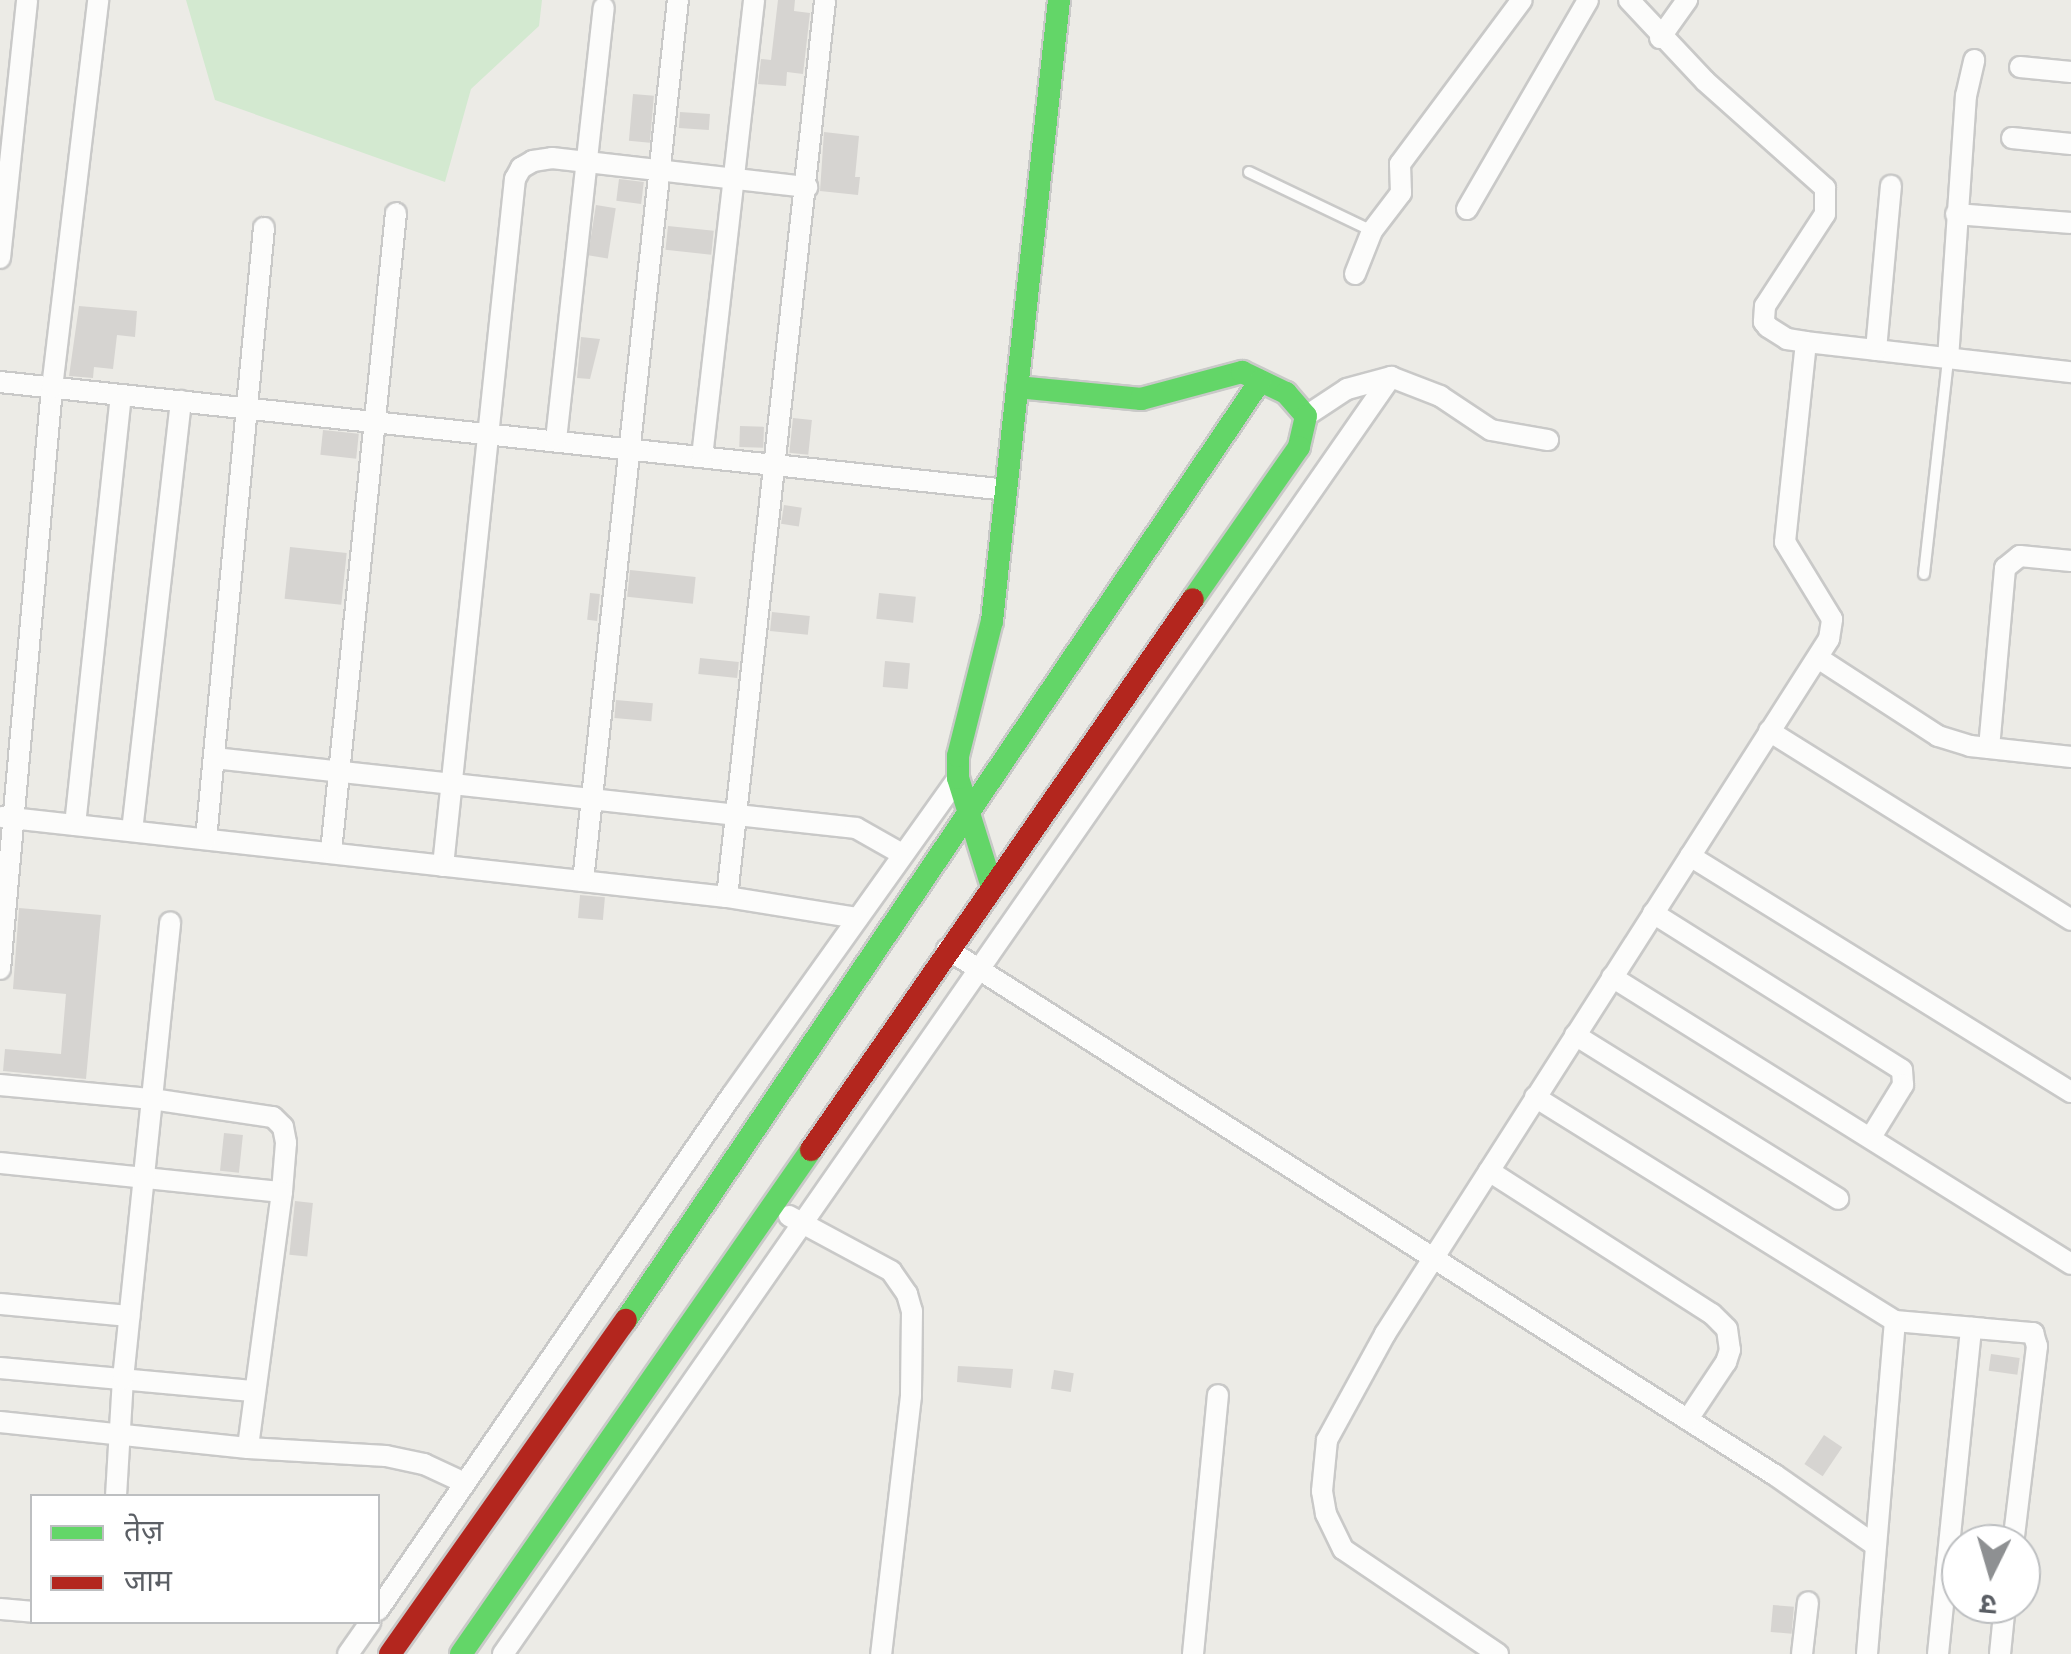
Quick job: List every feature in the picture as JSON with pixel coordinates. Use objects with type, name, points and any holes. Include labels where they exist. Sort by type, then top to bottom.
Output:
[{"type":"street","points":[[0,258],[27,0]]},
{"type":"street","points":[[0,969],[7,818],[98,0]]},
{"type":"street","points":[[583,881],[678,0]]},
{"type":"street","points":[[702,457],[754,0]]},
{"type":"street","points":[[727,898],[808,187],[825,0]]},
{"type":"street","points":[[992,887],[958,778],[962,738],[987,651],[1059,0]]},
{"type":"street","points":[[1356,274],[1372,232],[1402,193],[1400,164],[1522,0]]},
{"type":"street","points":[[1467,209],[1588,0]]},
{"type":"street","points":[[1629,0],[1660,38],[1824,188],[1825,214],[1763,314],[1776,333],[1806,342],[2071,372]]},
{"type":"street","points":[[1660,38],[1687,0]]},
{"type":"street","points":[[556,440],[604,8]]},
{"type":"street","points":[[1948,359],[1956,214],[1974,60]]},
{"type":"street","points":[[2020,68],[2071,72]]},
{"type":"street","points":[[2012,138],[2071,144]]},
{"type":"street","points":[[443,866],[515,178],[534,161],[587,161],[808,187]]},
{"type":"street","points":[[1876,350],[1891,186]]},
{"type":"street","points":[[331,852],[396,213]]},
{"type":"street","points":[[1956,214],[2071,223]]},
{"type":"street","points":[[206,839],[264,228]]},
{"type":"street","points":[[1498,1654],[1343,1549],[1326,1514],[1322,1491],[1324,1458],[1335,1421],[1535,1097],[1833,629],[1832,619],[1788,553],[1784,528],[1806,342]]},
{"type":"street","points":[[1017,387],[1142,399],[1242,372],[1286,393],[1306,416]]},
{"type":"street","points":[[503,1654],[1391,378]]},
{"type":"street","points":[[390,1654],[646,1337],[769,1206],[1299,448],[1306,416],[1347,389],[1391,378],[1440,396],[1491,430],[1548,440]]},
{"type":"street","points":[[461,1654],[646,1337],[969,810],[1260,381]]},
{"type":"street","points":[[0,382],[1007,490]]},
{"type":"street","points":[[75,825],[121,395]]},
{"type":"street","points":[[132,831],[181,401]]},
{"type":"street","points":[[1989,748],[2005,568],[2020,556],[2071,561]]},
{"type":"street","points":[[1818,658],[1923,730],[1953,742],[2071,756]]},
{"type":"street","points":[[1770,731],[2071,920]]},
{"type":"street","points":[[214,758],[856,828],[902,854]]},
{"type":"street","points":[[380,1607],[856,918],[958,778]]},
{"type":"street","points":[[7,818],[583,881],[856,918]]},
{"type":"street","points":[[1690,856],[2071,1092]]},
{"type":"street","points":[[1653,912],[1902,1070],[1903,1085],[1871,1137]]},
{"type":"street","points":[[116,1494],[142,1178],[170,922]]},
{"type":"street","points":[[948,949],[1688,1419],[1875,1546]]},
{"type":"street","points":[[1612,977],[2071,1264]]},
{"type":"street","points":[[1574,1035],[1838,1199]]},
{"type":"street","points":[[0,1085],[152,1099],[272,1117],[283,1126],[286,1143],[282,1192],[248,1448]]},
{"type":"street","points":[[1535,1097],[1895,1321],[2026,1330],[2036,1338],[2015,1524]]},
{"type":"street","points":[[0,1163],[282,1192]]},
{"type":"street","points":[[1489,1171],[1712,1314],[1727,1329],[1730,1350],[1726,1362],[1688,1419]]},
{"type":"street","points":[[769,1206],[892,1270],[908,1294],[912,1312],[911,1396],[881,1654]]},
{"type":"street","points":[[0,1304],[129,1316]]},
{"type":"street","points":[[1867,1654],[1895,1321]]},
{"type":"street","points":[[1938,1654],[1971,1328]]},
{"type":"street","points":[[0,1368],[255,1391]]},
{"type":"street","points":[[1193,1654],[1218,1395]]},
{"type":"street","points":[[0,1422],[248,1448],[407,1459],[465,1483]]},
{"type":"street","points":[[1802,1654],[1808,1602]]},
{"type":"street","points":[[0,1609],[30,1612]]},
{"type":"street","points":[[348,1654],[369,1624]]},
{"type":"street","points":[[2000,1654],[2004,1624]]},
{"type":"lane","points":[[1249,172],[1372,232]]},
{"type":"lane","points":[[1924,574],[1948,359]]},
{"type":"green space","points":[[186,0],[542,0],[539,26],[471,89],[445,182],[215,100]]},
{"type":"building","points":[[778,0],[795,0],[794,11],[810,13],[803,74],[787,72],[786,86],[758,84],[761,59],[771,60]]},
{"type":"building","points":[[633,94],[654,96],[650,143],[629,141]]},
{"type":"building","points":[[680,112],[710,114],[709,130],[679,128]]},
{"type":"building","points":[[824,132],[859,136],[855,177],[860,177],[858,195],[820,191]]},
{"type":"building","points":[[619,179],[644,182],[641,204],[616,201]]},
{"type":"building","points":[[596,205],[616,208],[608,259],[588,255]]},
{"type":"building","points":[[668,226],[714,231],[711,255],[665,250]]},
{"type":"building","points":[[79,306],[137,311],[135,337],[117,335],[113,369],[94,367],[93,378],[69,376]]},
{"type":"building","points":[[581,337],[600,339],[590,379],[577,378]]},
{"type":"building","points":[[793,418],[812,420],[808,455],[789,453]]},
{"type":"building","points":[[740,426],[764,427],[763,448],[739,447]]},
{"type":"building","points":[[323,430],[359,434],[356,459],[320,455]]},
{"type":"building","points":[[784,505],[802,508],[799,527],[781,524]]},
{"type":"building","points":[[290,547],[347,553],[341,605],[285,599]]},
{"type":"building","points":[[630,570],[696,577],[693,604],[627,597]]},
{"type":"building","points":[[590,593],[600,594],[597,621],[587,620]]},
{"type":"building","points":[[879,593],[916,597],[913,623],[876,619]]},
{"type":"building","points":[[772,612],[810,616],[808,635],[770,631]]},
{"type":"building","points":[[700,658],[739,662],[737,678],[698,674]]},
{"type":"building","points":[[885,661],[910,663],[908,689],[883,687]]},
{"type":"building","points":[[616,700],[653,703],[651,721],[614,718]]},
{"type":"building","points":[[580,895],[605,897],[603,920],[578,918]]},
{"type":"building","points":[[19,908],[101,915],[86,1079],[3,1071],[5,1049],[61,1054],[66,994],[13,989]]},
{"type":"building","points":[[224,1133],[243,1135],[239,1173],[220,1171]]},
{"type":"building","points":[[295,1201],[313,1203],[307,1257],[289,1255]]},
{"type":"building","points":[[1991,1354],[2020,1358],[2017,1375],[1989,1371]]},
{"type":"building","points":[[958,1366],[1013,1369],[1011,1388],[957,1382]]},
{"type":"building","points":[[1054,1370],[1074,1373],[1071,1392],[1051,1389]]},
{"type":"building","points":[[1824,1435],[1842,1447],[1823,1476],[1804,1464]]},
{"type":"building","points":[[1773,1605],[1794,1607],[1792,1634],[1771,1632]]},
{"type":"traffic: fast","points":[[992,887],[958,778],[958,756],[992,621],[1059,0]]},
{"type":"traffic: fast","points":[[1017,387],[1141,399],[1242,372],[1286,393],[1306,416],[1299,447],[1193,599]]},
{"type":"traffic: fast","points":[[626,1320],[1260,381]]},
{"type":"traffic: fast","points":[[461,1654],[811,1150]]},
{"type":"traffic: jam","points":[[811,1150],[1193,599]]},
{"type":"traffic: jam","points":[[390,1654],[626,1320]]}]
